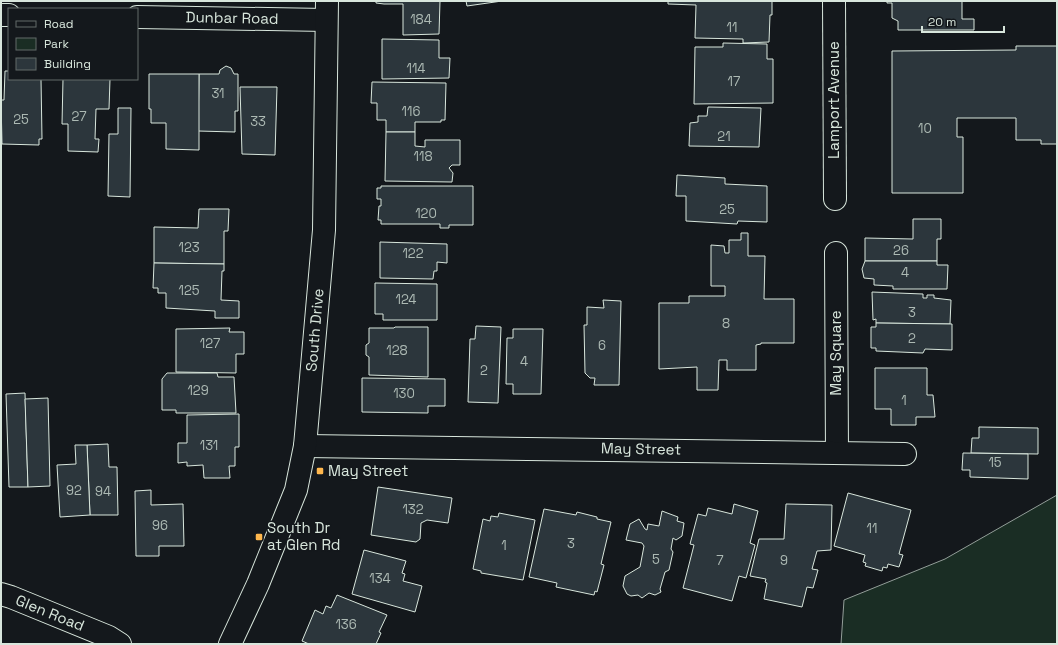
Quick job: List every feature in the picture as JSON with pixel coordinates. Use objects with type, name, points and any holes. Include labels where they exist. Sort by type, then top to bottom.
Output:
[{"type":"street","name":"Lamport Avenue","points":[[834,1],[835,199]]},
{"type":"street","name":"Dunbar Road","points":[[138,17],[327,10]]},
{"type":"street","name":"South Drive","points":[[230,644],[258,584],[296,490],[305,446],[324,230],[327,10]]},
{"type":"street","name":"May Square","points":[[836,253],[837,453]]},
{"type":"street","name":"May Street","points":[[305,446],[366,445],[905,454]]},
{"type":"street","name":"Glen Road","points":[[1,594],[25,602],[109,637],[120,644]]},
{"type":"green space","points":[[1057,495],[1057,644],[841,644],[844,600],[945,559]]},
{"type":"building","points":[[376,1],[440,1],[439,34],[403,35],[403,4],[384,4],[376,3]]},
{"type":"building","points":[[466,1],[502,1],[467,6]]},
{"type":"building","points":[[668,1],[772,1],[769,42],[743,43],[743,39],[695,38],[696,5],[668,4]]},
{"type":"building","points":[[887,1],[962,1],[962,19],[974,19],[974,30],[898,30],[898,21],[892,18],[892,3],[887,3]]},
{"type":"building","points":[[382,39],[439,40],[439,58],[450,58],[449,78],[382,79]]},
{"type":"building","points":[[723,43],[767,44],[767,59],[773,59],[773,103],[694,104],[695,47],[723,47]]},
{"type":"building","points":[[1016,46],[1057,46],[1057,144],[1041,144],[1041,140],[1016,140],[1016,118],[957,118],[957,137],[963,137],[963,193],[892,193],[892,51],[1016,50]]},
{"type":"building","points":[[226,66],[231,68],[234,74],[238,74],[238,111],[235,111],[235,132],[198,131],[199,74],[219,74],[220,70]]},
{"type":"building","points":[[5,71],[8,71],[8,80],[41,80],[42,139],[39,139],[39,145],[2,144],[1,100],[4,100]]},
{"type":"building","points":[[149,74],[199,74],[199,150],[166,149],[166,123],[151,123],[151,109],[149,109]]},
{"type":"building","points":[[63,80],[110,80],[109,109],[96,109],[95,139],[99,139],[98,152],[68,151],[68,124],[62,124]]},
{"type":"building","points":[[372,82],[446,83],[445,120],[441,120],[441,122],[415,122],[415,132],[386,132],[386,120],[377,120],[377,103],[371,103]]},
{"type":"building","points":[[240,87],[277,87],[275,155],[242,154]]},
{"type":"building","points":[[708,107],[761,108],[759,147],[689,146],[690,123],[698,122],[698,116],[707,116]]},
{"type":"building","points":[[118,108],[131,108],[130,197],[108,196],[109,134],[118,134]]},
{"type":"building","points":[[386,132],[415,132],[415,146],[425,147],[425,140],[460,140],[460,165],[452,165],[449,168],[453,173],[452,182],[385,181]]},
{"type":"building","points":[[677,175],[725,178],[725,184],[767,186],[767,222],[738,221],[737,224],[686,221],[686,196],[676,196]]},
{"type":"building","points":[[381,186],[473,186],[473,225],[449,225],[449,228],[440,228],[440,224],[381,224],[381,220],[378,220],[381,199],[377,199],[377,188],[381,188]]},
{"type":"building","points":[[199,209],[229,209],[228,231],[224,231],[224,264],[154,263],[154,227],[198,228]]},
{"type":"building","points":[[913,219],[941,219],[941,239],[937,239],[937,261],[865,261],[865,238],[913,239]]},
{"type":"building","points":[[741,233],[748,233],[748,256],[765,256],[764,299],[794,299],[794,343],[761,343],[756,345],[756,370],[727,370],[727,360],[719,360],[718,390],[697,390],[697,367],[659,369],[659,303],[689,303],[689,296],[725,296],[725,286],[711,286],[711,245],[724,246],[725,253],[729,253],[729,240],[741,240]]},
{"type":"building","points":[[380,242],[447,244],[447,263],[437,262],[437,271],[434,271],[433,279],[380,278]]},
{"type":"building","points":[[865,261],[937,261],[937,265],[948,265],[947,289],[893,289],[893,286],[874,285],[874,279],[864,278],[862,269]]},
{"type":"building","points":[[154,263],[224,264],[224,271],[222,271],[221,300],[239,301],[239,318],[215,318],[215,311],[166,308],[166,293],[158,293],[158,288],[153,288]]},
{"type":"building","points":[[375,283],[437,284],[437,320],[383,320],[383,314],[375,314]]},
{"type":"building","points":[[872,292],[923,294],[923,298],[927,298],[927,295],[934,295],[934,298],[951,300],[950,324],[876,323],[876,319],[873,320]]},
{"type":"building","points":[[603,300],[621,301],[619,385],[594,385],[595,378],[590,378],[585,373],[584,325],[587,325],[587,307],[604,308]]},
{"type":"building","points":[[876,323],[952,324],[952,350],[925,349],[923,353],[876,351],[876,348],[871,348],[871,327],[876,327]]},
{"type":"building","points":[[476,326],[501,327],[498,403],[468,402],[470,339],[475,339]]},
{"type":"building","points":[[428,327],[428,377],[369,375],[369,357],[366,355],[366,345],[369,343],[369,328]]},
{"type":"building","points":[[230,328],[229,332],[244,332],[244,354],[236,354],[236,373],[176,372],[176,329]]},
{"type":"building","points":[[513,329],[543,329],[541,394],[513,394],[513,384],[506,384],[507,338],[513,338]]},
{"type":"building","points":[[875,368],[927,368],[927,395],[933,395],[935,417],[916,417],[916,425],[891,425],[891,409],[875,409]]},
{"type":"building","points":[[167,373],[217,373],[218,377],[234,377],[236,413],[176,413],[176,410],[162,410],[162,379]]},
{"type":"building","points":[[362,378],[445,379],[445,406],[428,406],[428,413],[362,412]]},
{"type":"building","points":[[25,393],[28,487],[9,487],[6,394]]},
{"type":"building","points":[[48,398],[50,486],[28,487],[25,399]]},
{"type":"building","points":[[239,414],[239,447],[235,447],[235,466],[229,466],[230,478],[204,478],[203,465],[187,466],[187,462],[178,463],[178,443],[187,443],[187,415]]},
{"type":"building","points":[[979,427],[1038,428],[1038,454],[971,453],[972,438],[979,438]]},
{"type":"building","points":[[108,444],[109,467],[117,467],[118,515],[90,515],[87,445]]},
{"type":"building","points":[[75,445],[87,445],[90,515],[60,517],[57,465],[76,464]]},
{"type":"building","points":[[963,453],[1028,454],[1028,479],[970,477],[970,470],[962,470]]},
{"type":"building","points":[[378,487],[452,498],[448,523],[427,520],[421,523],[420,539],[416,542],[371,535]]},
{"type":"building","points":[[151,490],[151,505],[183,504],[184,546],[159,546],[159,556],[136,556],[135,491]]},
{"type":"building","points":[[848,493],[911,510],[899,554],[903,555],[899,567],[888,564],[887,568],[883,567],[882,571],[865,566],[866,563],[863,562],[865,555],[834,546]]},
{"type":"building","points":[[734,504],[758,511],[750,543],[755,545],[746,578],[739,576],[732,601],[683,588],[694,545],[690,544],[698,514],[706,516],[708,508],[732,514]]},
{"type":"building","points":[[786,504],[832,505],[831,550],[817,551],[812,569],[818,570],[813,588],[807,587],[802,607],[764,599],[767,583],[765,582],[766,579],[750,576],[759,539],[784,539]]},
{"type":"building","points":[[544,509],[576,515],[577,512],[611,522],[601,564],[604,565],[597,592],[595,591],[594,595],[556,587],[557,583],[529,577]]},
{"type":"building","points":[[662,511],[678,517],[677,521],[684,523],[682,536],[676,540],[673,538],[671,549],[673,552],[669,570],[665,572],[660,589],[661,592],[655,595],[649,593],[642,598],[638,595],[631,596],[627,594],[623,586],[625,576],[640,567],[644,546],[642,543],[626,540],[630,524],[639,519],[647,530],[648,524],[659,526]]},
{"type":"building","points":[[499,513],[535,520],[523,580],[481,573],[481,571],[473,569],[483,519],[490,521],[491,516],[498,517]]},
{"type":"building","points":[[364,550],[406,561],[402,573],[405,574],[403,581],[422,586],[415,612],[352,594]]},
{"type":"building","points":[[337,595],[387,615],[379,632],[381,633],[376,644],[309,644],[302,641],[315,610],[323,614],[326,606],[331,608]]},
{"type":"place","name":"May Street","points":[[320,471]]},
{"type":"place","name":"South Dr at Glen Rd","points":[[259,537]]}]
